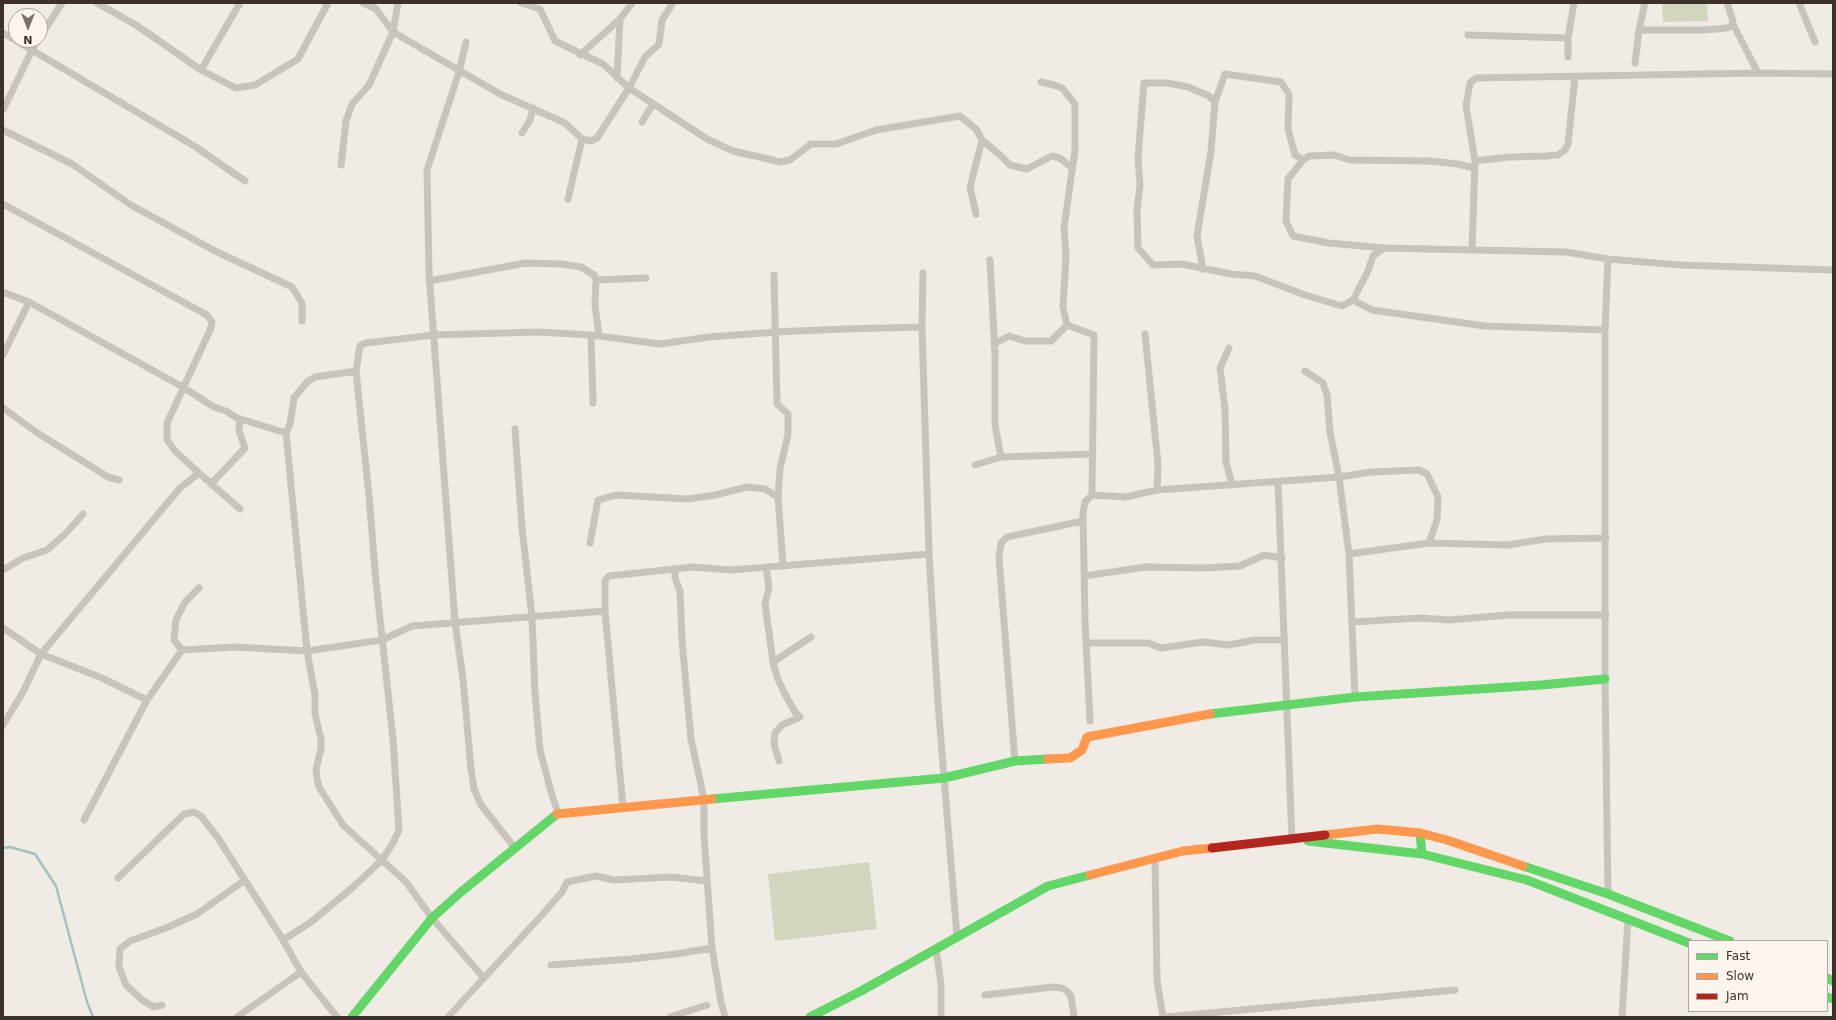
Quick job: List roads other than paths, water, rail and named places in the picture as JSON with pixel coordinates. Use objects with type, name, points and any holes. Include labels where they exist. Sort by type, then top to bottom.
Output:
[{"type":"street","points":[[48,25],[62,3]]},
{"type":"street","points":[[97,3],[136,25],[201,70],[236,88],[255,85],[298,59],[328,3]]},
{"type":"street","points":[[201,70],[240,3]]},
{"type":"street","points":[[363,3],[375,6],[393,32],[459,72],[500,94],[565,123],[582,139],[591,141],[597,138],[629,88],[645,57],[659,44],[662,20],[672,3]]},
{"type":"street","points":[[341,165],[345,127],[352,104],[369,85],[393,32],[398,3]]},
{"type":"street","points":[[521,3],[540,9],[555,42],[580,55],[592,58],[603,64],[629,88],[707,139],[733,151],[781,162],[790,160],[811,144],[836,144],[876,130],[960,116],[976,129],[982,140],[1010,165],[1027,169],[1052,156],[1060,158],[1072,168]]},
{"type":"street","points":[[580,55],[620,20],[632,3]]},
{"type":"street","points":[[1568,57],[1568,38],[1574,3]]},
{"type":"street","points":[[1635,63],[1638,30],[1645,3]]},
{"type":"street","points":[[1727,3],[1733,24],[1758,73]]},
{"type":"street","points":[[1799,3],[1815,42]]},
{"type":"street","points":[[617,78],[620,20]]},
{"type":"street","points":[[1638,30],[1704,30],[1727,28],[1733,24]]},
{"type":"street","points":[[3,33],[196,147],[245,181]]},
{"type":"street","points":[[1468,35],[1568,38]]},
{"type":"street","points":[[466,42],[459,72],[427,170],[429,281],[455,622],[463,679],[471,769],[474,789],[481,805],[514,848]]},
{"type":"street","points":[[3,110],[32,50]]},
{"type":"street","points":[[1472,250],[1474,164],[1466,106],[1470,83],[1476,78],[1758,73],[1833,74]]},
{"type":"street","points":[[1203,269],[1198,236],[1211,151],[1215,102],[1225,74],[1281,82],[1289,94],[1288,129],[1295,155],[1303,160]]},
{"type":"street","points":[[1575,77],[1568,144],[1565,150],[1558,155],[1509,157],[1474,164],[1430,161],[1350,160],[1334,155],[1309,156],[1303,160],[1288,180],[1286,221],[1293,236],[1329,243],[1384,248],[1566,252],[1608,259],[1680,265],[1833,270]]},
{"type":"street","points":[[1041,82],[1062,88],[1075,104],[1075,150],[1064,228],[1066,255],[1063,306],[1068,325]]},
{"type":"street","points":[[1215,102],[1209,96],[1188,87],[1168,83],[1144,83],[1138,158],[1140,186],[1136,210],[1138,248],[1153,265],[1182,264],[1203,269],[1255,276],[1305,295],[1342,306],[1352,300],[1368,271],[1373,256],[1384,248]]},
{"type":"street","points":[[642,122],[653,104]]},
{"type":"street","points":[[522,133],[530,120],[533,108]]},
{"type":"street","points":[[3,130],[72,164],[131,205],[213,250],[292,286],[302,303],[302,321]]},
{"type":"street","points":[[568,199],[582,139]]},
{"type":"street","points":[[976,214],[970,187],[982,140]]},
{"type":"street","points":[[3,204],[207,315],[212,322],[211,328],[167,423],[167,440],[175,451],[198,474],[240,509]]},
{"type":"street","points":[[1608,259],[1605,330],[1605,679],[1608,894]]},
{"type":"street","points":[[990,260],[994,344],[995,426],[1001,457]]},
{"type":"street","points":[[429,281],[525,263],[561,264],[581,267],[594,275],[596,280],[595,305],[600,336]]},
{"type":"street","points":[[923,273],[922,327],[929,554],[944,778],[957,937]]},
{"type":"street","points":[[774,275],[774,332],[777,404],[788,414],[788,434],[780,469],[778,497],[783,565]]},
{"type":"street","points":[[596,280],[646,278]]},
{"type":"street","points":[[3,292],[29,302],[183,387],[214,407],[226,411],[240,419],[286,433]]},
{"type":"street","points":[[1352,300],[1372,310],[1485,326],[1605,330]]},
{"type":"street","points":[[3,355],[29,302]]},
{"type":"street","points":[[994,344],[1009,336],[1025,341],[1050,341],[1068,325]]},
{"type":"street","points":[[1068,325],[1094,335],[1092,495],[1085,502],[1083,521],[1086,643],[1090,721]]},
{"type":"street","points":[[283,940],[311,922],[352,888],[382,860],[400,830],[393,739],[356,372],[360,346],[366,343],[434,334],[537,332],[591,335],[660,344],[709,337],[774,332],[845,328],[922,327]]},
{"type":"street","points":[[1145,334],[1158,464],[1157,490]]},
{"type":"street","points":[[591,335],[593,403]]},
{"type":"street","points":[[1229,348],[1220,368],[1225,409],[1226,462],[1232,485]]},
{"type":"street","points":[[1305,371],[1323,383],[1327,395],[1330,432],[1339,477],[1349,554],[1355,696]]},
{"type":"street","points":[[356,372],[315,377],[307,382],[294,398],[290,424],[286,433],[307,651],[315,695],[315,714],[321,740],[321,748],[316,770],[319,787],[343,826],[406,882],[432,918],[483,977]]},
{"type":"street","points":[[3,408],[36,432],[108,477],[119,480]]},
{"type":"street","points":[[211,484],[245,448],[239,431],[240,419]]},
{"type":"street","points":[[515,429],[522,528],[532,617],[535,693],[540,750],[558,813]]},
{"type":"street","points":[[975,465],[1001,457],[1093,454]]},
{"type":"street","points":[[1092,495],[1125,497],[1157,490],[1339,477],[1371,472],[1419,470],[1426,474],[1438,497],[1437,520],[1429,542]]},
{"type":"street","points":[[3,726],[23,692],[41,654],[180,488],[198,474]]},
{"type":"street","points":[[1278,481],[1292,840]]},
{"type":"street","points":[[590,543],[598,500],[616,495],[688,499],[715,495],[747,487],[765,489],[778,497]]},
{"type":"street","points":[[3,570],[23,558],[47,550],[66,533],[83,514]]},
{"type":"street","points":[[1015,761],[999,558],[1002,543],[1007,537],[1083,521]]},
{"type":"street","points":[[1349,554],[1429,542],[1508,545],[1545,539],[1606,538]]},
{"type":"street","points":[[623,807],[605,611],[606,581],[610,576],[693,567],[731,570],[929,554]]},
{"type":"street","points":[[1084,576],[1146,567],[1205,568],[1240,566],[1264,555],[1282,558]]},
{"type":"street","points":[[766,567],[769,587],[765,604],[773,662],[777,677],[787,698],[794,712],[800,717],[782,725],[775,733],[774,744],[779,760]]},
{"type":"street","points":[[675,569],[680,591],[682,641],[691,739],[704,799],[707,881],[712,948],[725,1017]]},
{"type":"street","points":[[182,650],[174,640],[176,620],[185,602],[199,588]]},
{"type":"street","points":[[182,650],[235,647],[307,651],[382,640],[412,626],[605,611]]},
{"type":"street","points":[[1352,622],[1419,618],[1456,620],[1509,615],[1606,615]]},
{"type":"street","points":[[3,628],[41,654],[102,678],[147,700]]},
{"type":"street","points":[[773,662],[812,637]]},
{"type":"street","points":[[1086,643],[1148,643],[1161,648],[1203,642],[1228,645],[1255,640],[1285,640]]},
{"type":"street","points":[[84,820],[147,700],[182,650]]},
{"type":"street","points":[[352,1017],[432,918],[461,892],[558,813],[944,778],[1015,761],[1070,758],[1082,750],[1087,737],[1194,716],[1287,706],[1355,696],[1541,685],[1605,679]]},
{"type":"street","points":[[118,878],[184,814],[194,812],[201,816],[218,838],[245,880],[283,940],[301,972],[337,1017]]},
{"type":"street","points":[[810,1017],[861,991],[1048,886],[1190,850],[1292,840],[1378,829],[1420,833],[1447,840],[1608,894],[1727,940]]},
{"type":"street","points":[[1420,833],[1422,854]]},
{"type":"street","points":[[1292,840],[1422,854],[1528,880],[1688,943]]},
{"type":"street","points":[[1155,858],[1157,981],[1163,1017]]},
{"type":"street","points":[[448,1017],[483,977],[541,916],[562,892],[567,882],[596,876],[614,880],[670,877],[707,881]]},
{"type":"street","points":[[162,1005],[154,1007],[142,1000],[126,986],[118,967],[120,949],[130,941],[166,928],[197,914],[245,880]]},
{"type":"street","points":[[1622,1017],[1628,919]]},
{"type":"street","points":[[551,965],[631,959],[712,948]]},
{"type":"street","points":[[936,949],[941,984],[941,1017]]},
{"type":"street","points":[[237,1017],[301,972]]},
{"type":"street","points":[[985,995],[1053,987],[1062,988],[1071,996],[1074,1017]]},
{"type":"street","points":[[1167,1017],[1455,990]]},
{"type":"street","points":[[670,1017],[707,1005]]},
{"type":"waterway","points":[[3,848],[10,847],[35,854],[56,886],[87,1002],[93,1017]]}]
